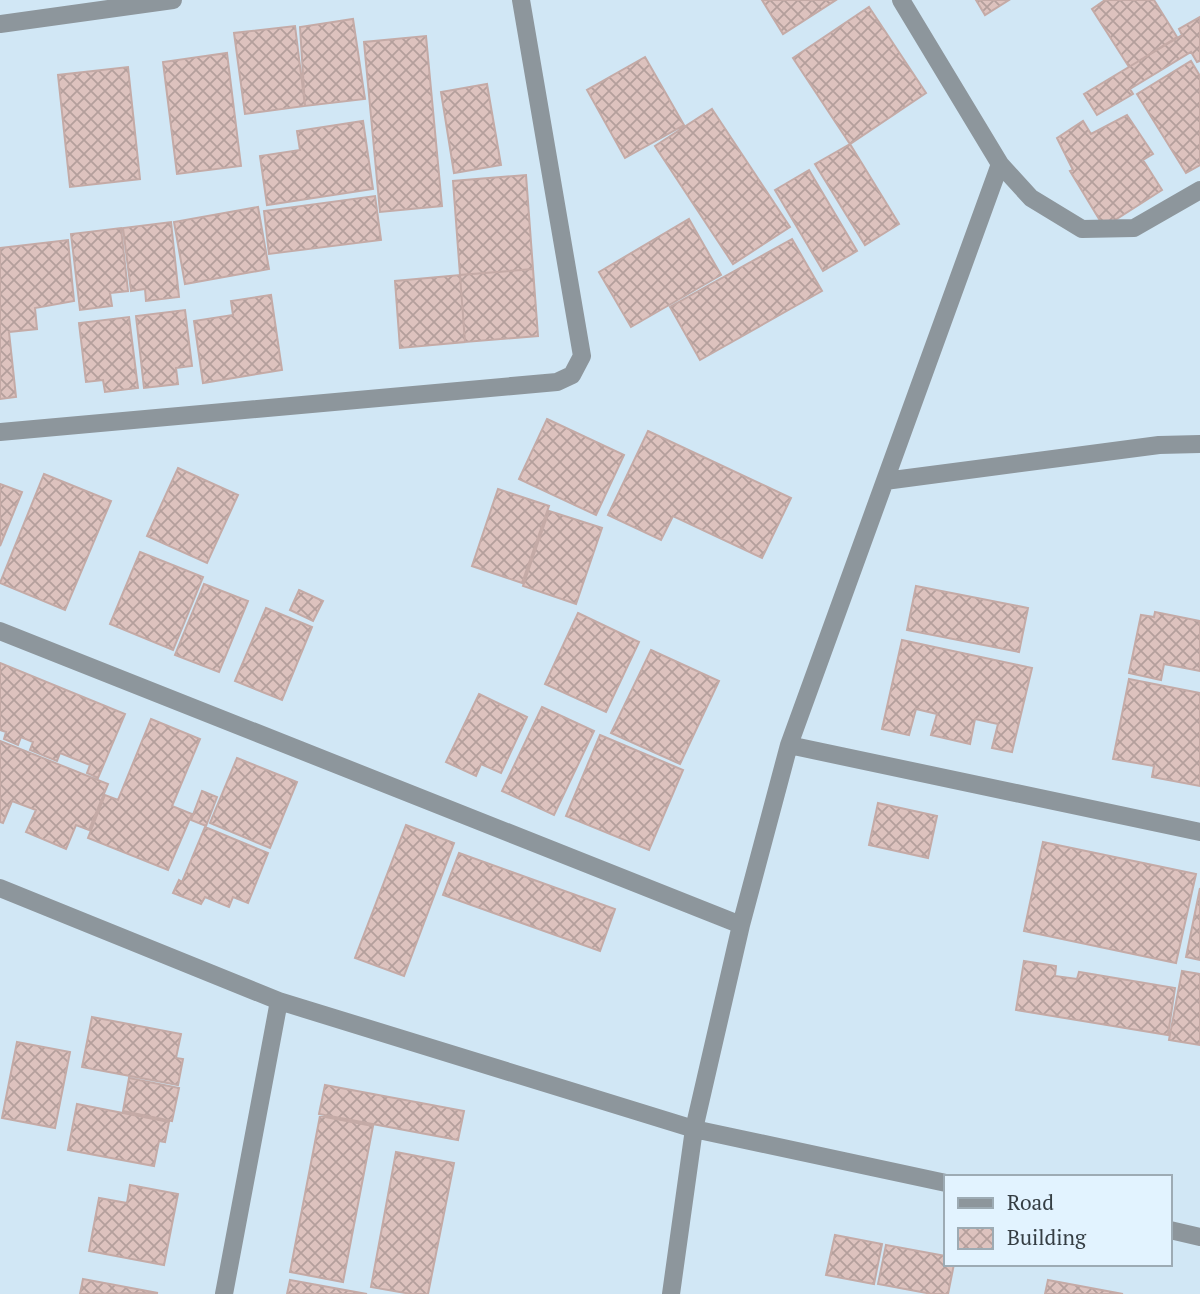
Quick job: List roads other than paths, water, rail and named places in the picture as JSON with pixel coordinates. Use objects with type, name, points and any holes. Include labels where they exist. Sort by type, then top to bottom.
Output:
[{"type":"street","points":[[0,24],[173,0]]},
{"type":"street","points":[[0,432],[556,382],[572,375],[582,356],[521,0]]},
{"type":"street","points":[[901,0],[1000,163],[1031,198],[1082,229],[1134,228],[1200,190]]},
{"type":"street","points":[[671,1294],[694,1129],[741,925],[789,745],[1000,163]]},
{"type":"street","points":[[885,481],[1159,445],[1200,444]]},
{"type":"street","points":[[0,631],[741,925]]},
{"type":"street","points":[[789,745],[1200,832]]},
{"type":"street","points":[[0,888],[279,1001],[694,1129],[944,1182]]},
{"type":"street","points":[[224,1294],[279,1001]]},
{"type":"street","points":[[1172,1230],[1200,1237]]}]
